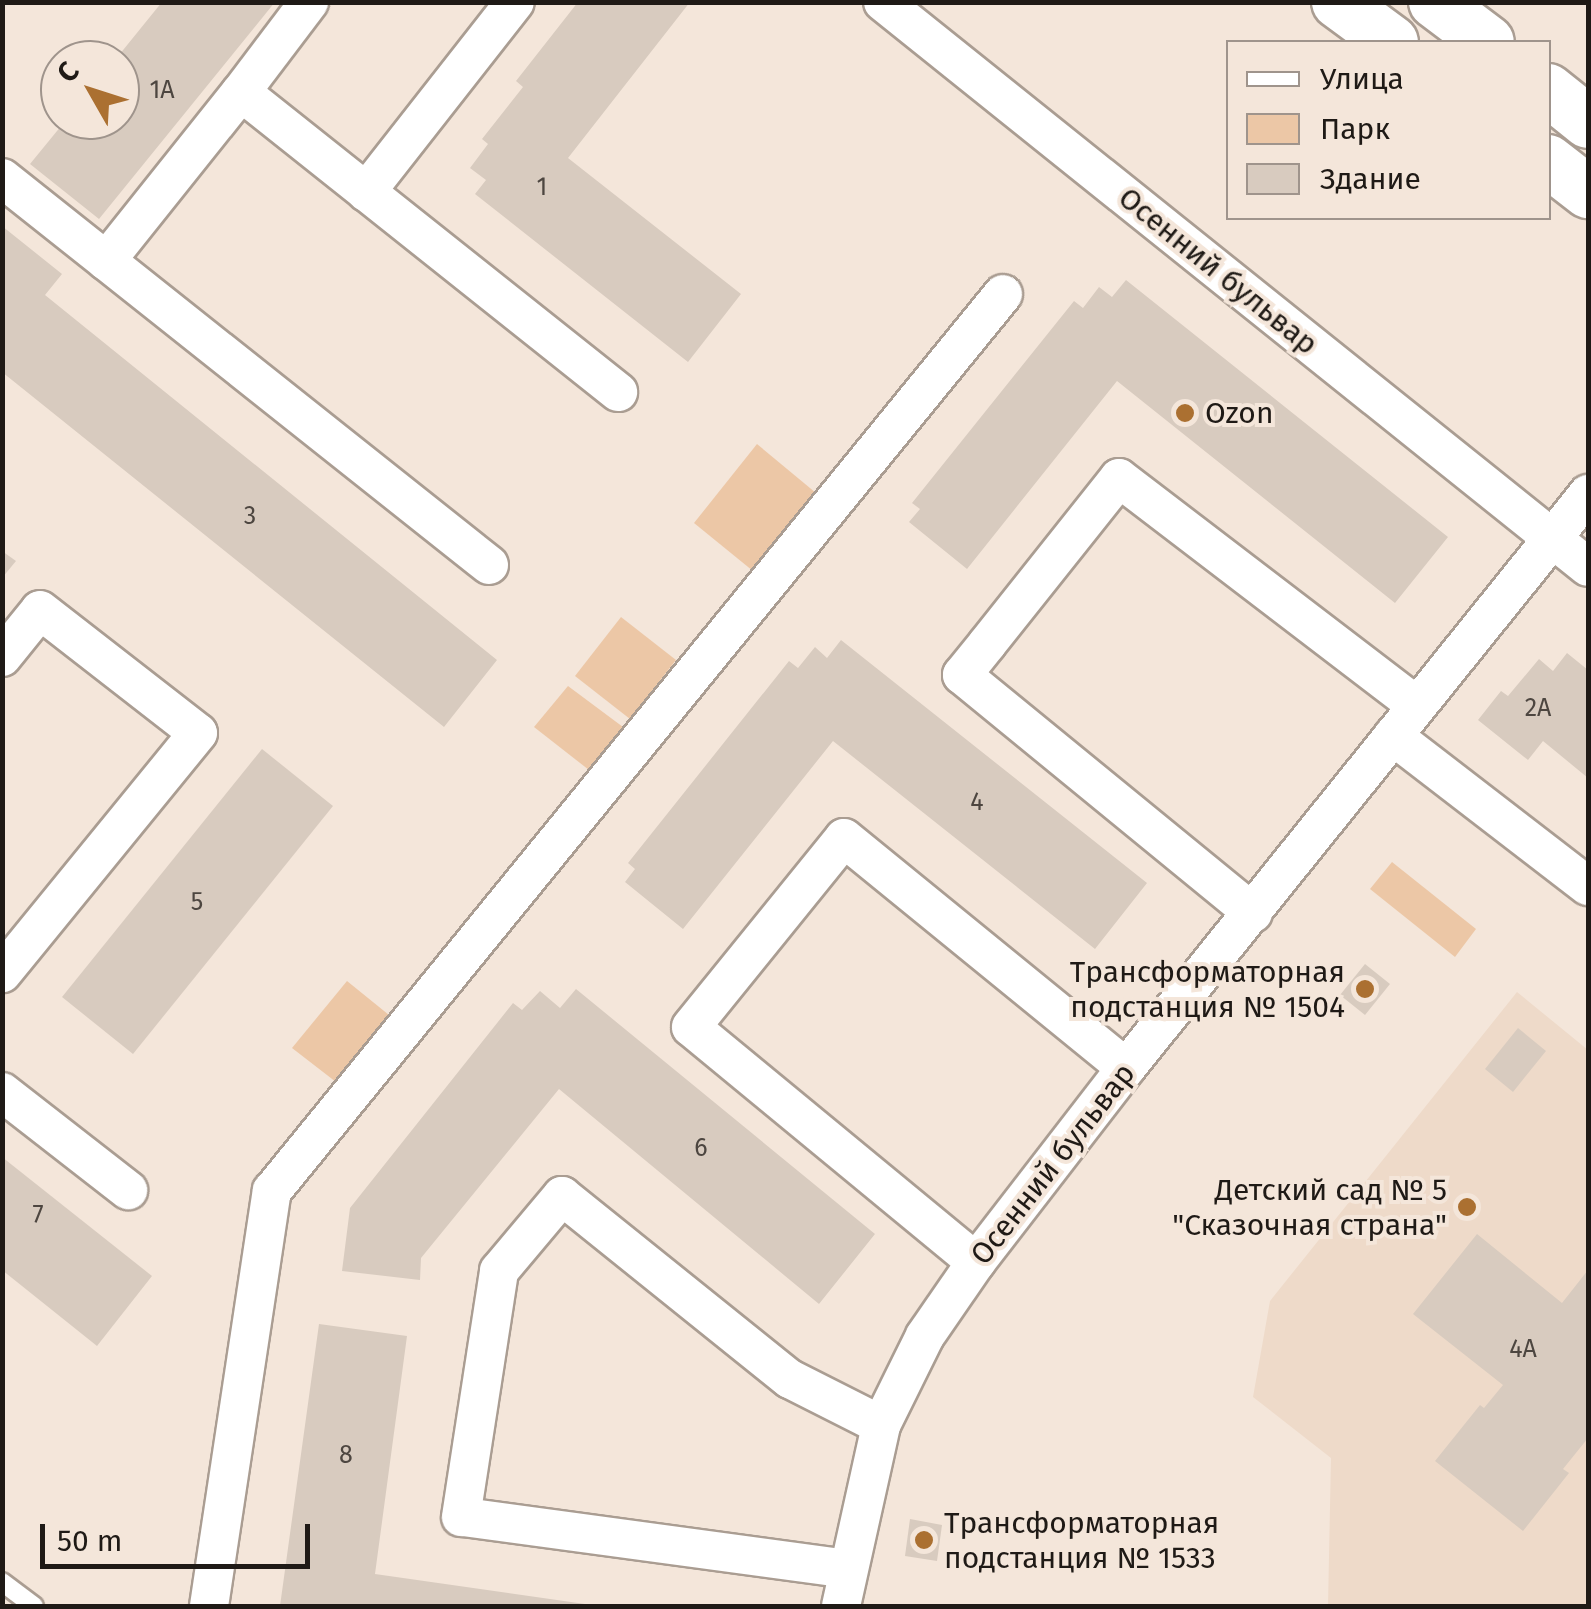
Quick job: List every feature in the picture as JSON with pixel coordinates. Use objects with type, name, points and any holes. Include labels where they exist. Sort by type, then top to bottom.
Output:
[{"type":"main road","points":[[1338,2],[1389,40]]},
{"type":"main road","points":[[1435,2],[1485,40]]},
{"type":"main road","points":[[1551,92],[1588,122]]},
{"type":"main road","points":[[1551,163],[1588,192]]},
{"type":"street","points":[[106,261],[308,2]]},
{"type":"street","points":[[366,192],[515,2]]},
{"type":"street","name":"Осенний бульвар","points":[[883,2],[1588,567]]},
{"type":"street","points":[[241,92],[618,392]]},
{"type":"street","points":[[2,178],[488,566]]},
{"type":"street","points":[[209,1606],[272,1191],[1003,294]]},
{"type":"street","points":[[1254,913],[962,675],[1120,478],[1417,706]]},
{"type":"street","name":"Осенний бульвар","points":[[840,1606],[881,1425],[924,1336],[976,1262],[1126,1068],[1588,494]]},
{"type":"street","points":[[2,657],[40,610],[198,733],[2,973]]},
{"type":"street","points":[[1393,736],[1588,886]]},
{"type":"street","points":[[976,1262],[690,1027],[844,838],[1126,1068]]},
{"type":"street","points":[[2,1092],[128,1190]]},
{"type":"street","points":[[848,1568],[461,1517],[499,1270],[562,1196],[790,1380],[881,1425]]},
{"type":"lane","points":[[2,1582],[34,1606]]},
{"type":"shaded area","name":"Детский сад № 5 \"Сказочная страна\"","points":[[1517,992],[1588,1050],[1588,1606],[1328,1606],[1331,1458],[1253,1397],[1270,1301]]},
{"type":"green space","points":[[757,444],[816,493],[753,571],[694,523]]},
{"type":"green space","points":[[621,617],[676,660],[630,719],[575,676]]},
{"type":"green space","points":[[568,686],[623,727],[589,770],[534,727]]},
{"type":"green space","points":[[1392,862],[1476,929],[1455,957],[1370,889]]},
{"type":"green space","points":[[347,981],[389,1015],[336,1082],[292,1048]]},
{"type":"building","points":[[162,2],[275,2],[99,219],[30,164],[50,140],[140,140],[140,40],[131,40]]},
{"type":"building","points":[[578,2],[690,2],[568,158],[741,294],[688,362],[475,194],[486,180],[470,168],[488,144],[482,139],[523,87],[516,81]]},
{"type":"building","points":[[2,226],[62,274],[45,295],[497,660],[444,727],[2,372]]},
{"type":"building","points":[[1126,280],[1448,537],[1395,603],[1117,381],[967,569],[909,522],[920,509],[912,503],[1074,301],[1083,308],[1099,287],[1112,297]]},
{"type":"building","points":[[2,551],[16,561],[2,578]]},
{"type":"building","points":[[841,640],[1147,883],[1095,949],[833,741],[683,929],[625,882],[635,869],[628,863],[789,661],[798,668],[815,647],[827,658]]},
{"type":"building","points":[[1567,653],[1588,670],[1588,778],[1543,741],[1528,760],[1478,720],[1501,691],[1508,696],[1539,659],[1553,671]]},
{"type":"building","points":[[262,749],[333,806],[133,1054],[62,997]]},
{"type":"building","name":"Трансформаторная подстанция № 1504","points":[[1365,964],[1390,984],[1365,1015],[1340,995]]},
{"type":"building","points":[[576,989],[875,1234],[819,1304],[559,1089],[421,1258],[420,1280],[342,1271],[350,1208],[513,1003],[522,1010],[540,991],[560,1008]]},
{"type":"building","points":[[1518,1028],[1546,1051],[1513,1092],[1485,1069]]},
{"type":"building","points":[[2,1157],[152,1276],[97,1346],[2,1270]]},
{"type":"building","points":[[1477,1234],[1562,1303],[1588,1270],[1588,1438],[1563,1469],[1569,1473],[1523,1531],[1435,1461],[1480,1405],[1484,1408],[1503,1385],[1413,1314]]},
{"type":"building","points":[[319,1324],[407,1336],[375,1574],[599,1606],[280,1606]]},
{"type":"building","name":"Трансформаторная подстанция № 1533","points":[[910,1519],[942,1525],[937,1561],[905,1556]]},
{"type":"place","name":"Ozon","points":[[1185,413]]},
{"type":"place","name":"Трансформаторная подстанция № 1504","points":[[1365,989]]},
{"type":"place","name":"Детский сад № 5 \"Сказочная страна\"","points":[[1467,1207]]},
{"type":"place","name":"Трансформаторная подстанция № 1533","points":[[924,1540]]}]
